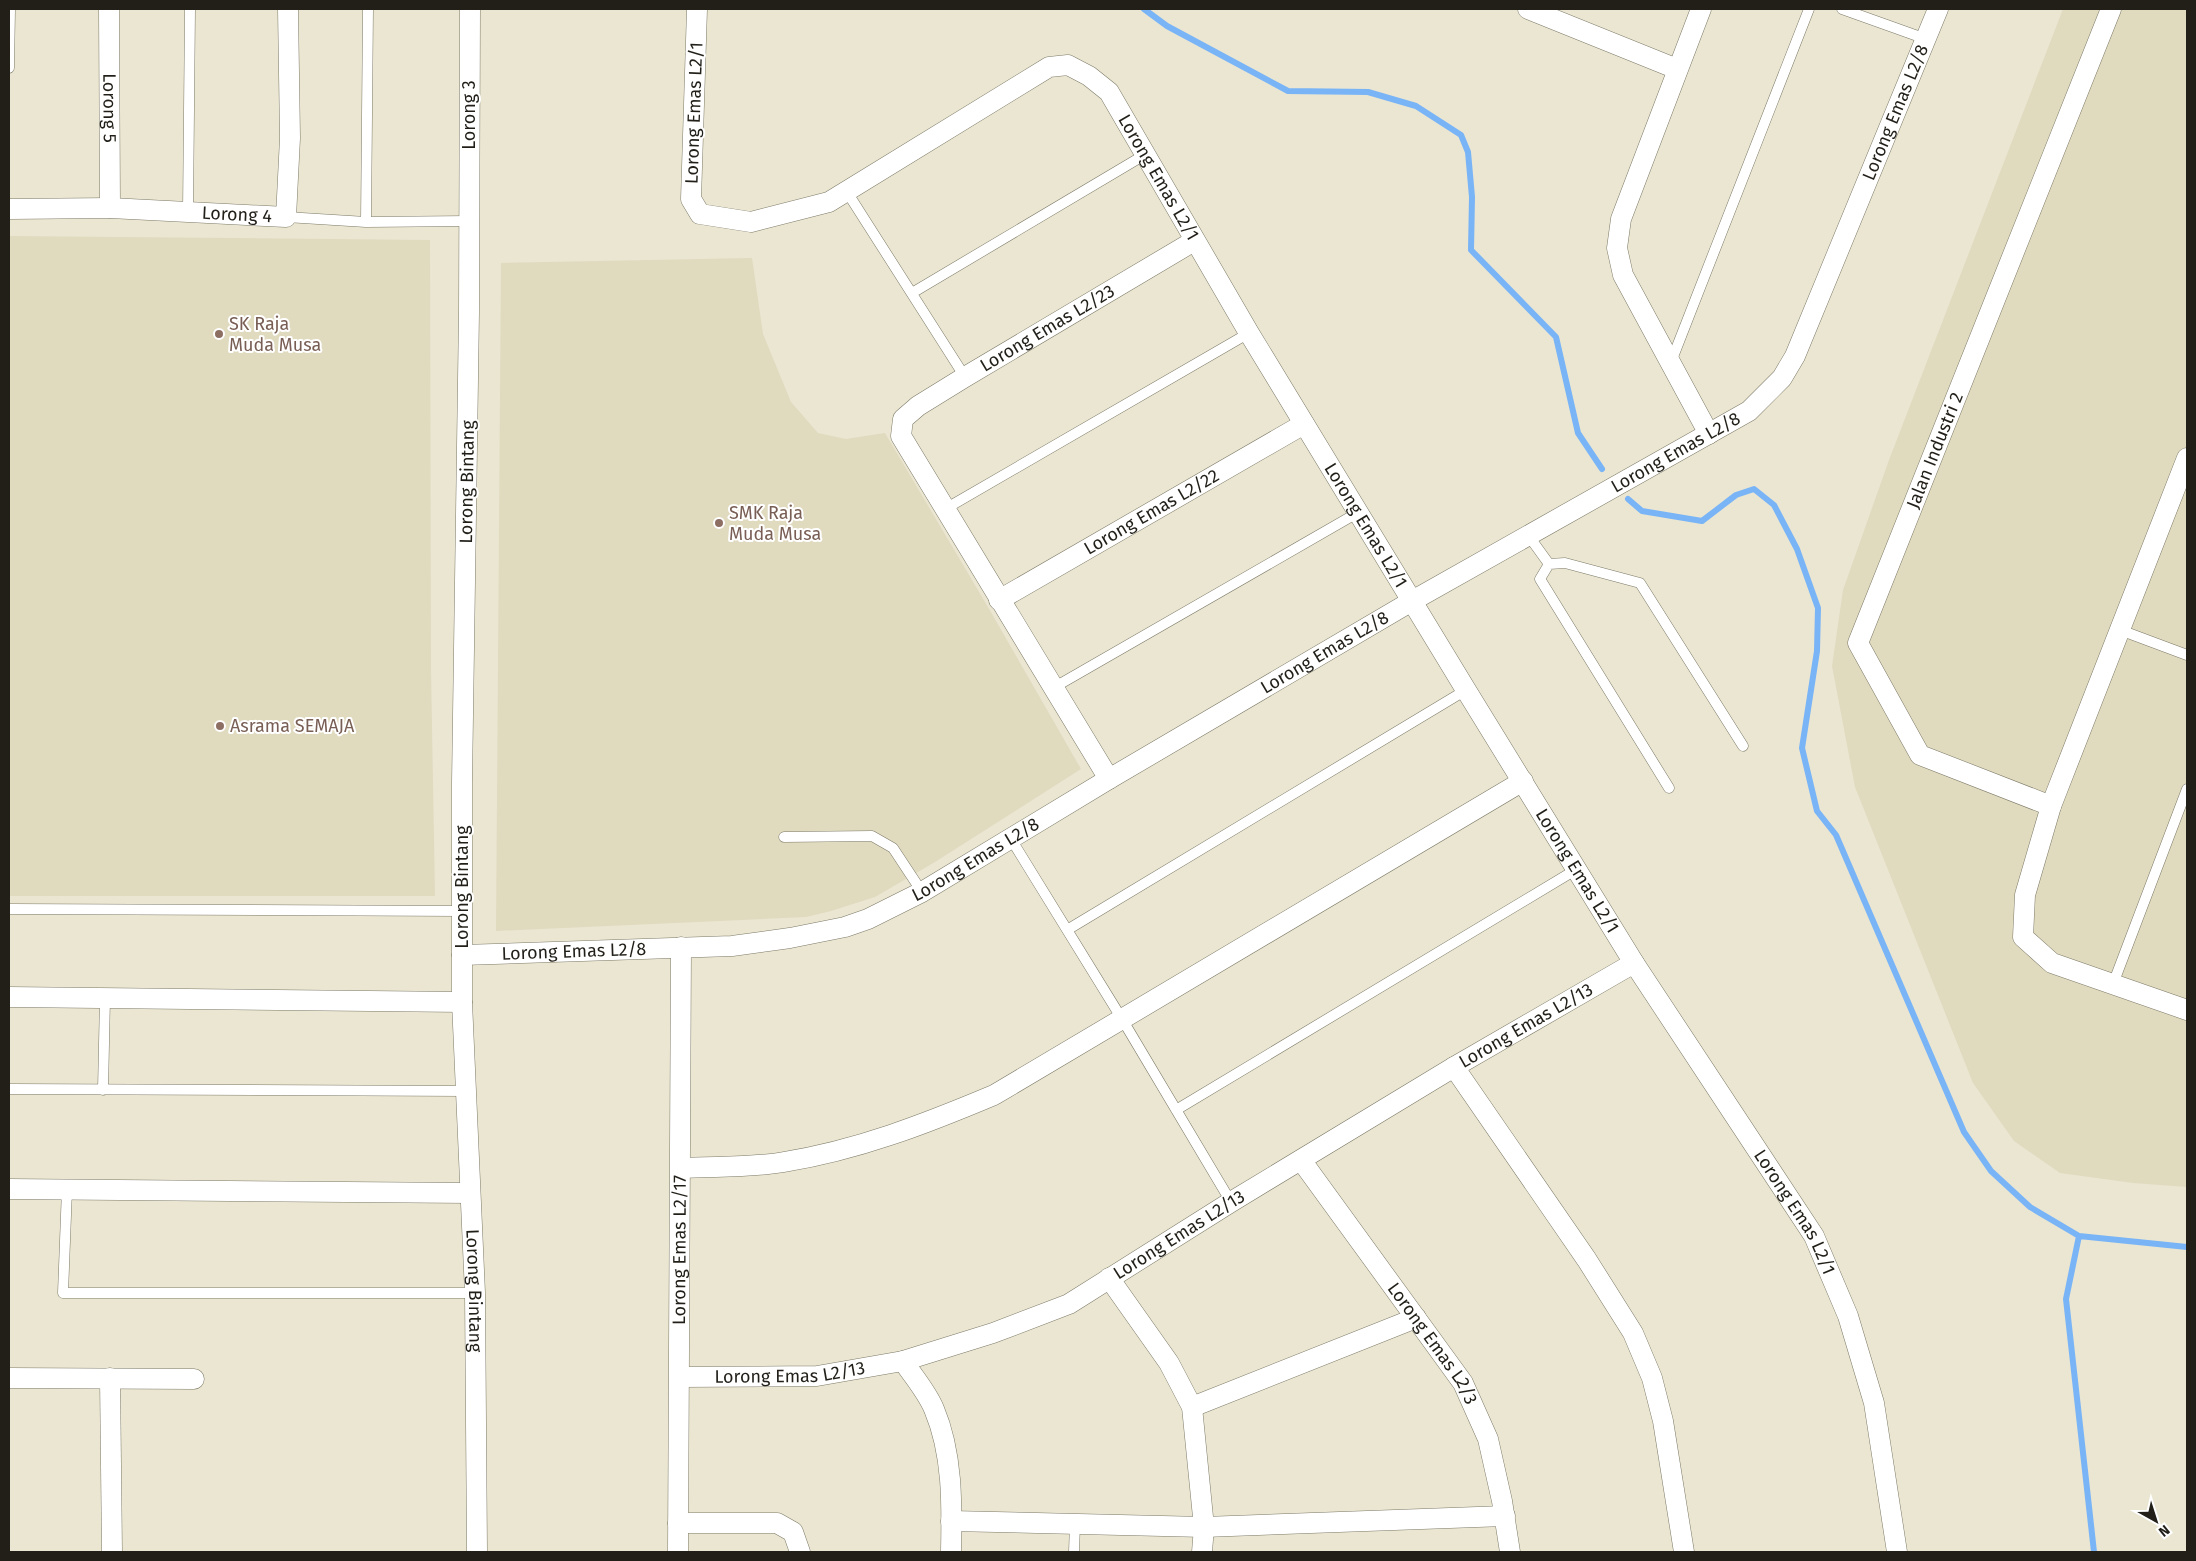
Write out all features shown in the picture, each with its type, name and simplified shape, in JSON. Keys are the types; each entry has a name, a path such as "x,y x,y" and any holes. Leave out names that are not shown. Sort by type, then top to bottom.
{"street":[{"name":"Lorong 5","path":"109,9 110,208"},
{"name":"Lorong 4","path":"9,209 110,208 286,217 290,138 288,9"},
{"name":"Lorong 3","path":"469,221 470,9"},
{"name":"Lorong Emas L2/1","path":"697,9 691,199 700,214 750,222 829,202 1049,67 1068,65 1089,76 1108,92 1249,333 1634,963 1814,1236 1848,1316 1874,1403 1897,1552"},
{"path":"1528,9 1677,69"},
{"path":"1702,9 1677,69 1621,219 1617,248 1623,275 1710,434"},
{"name":"Lorong Emas L2/8","path":"462,955 732,946 790,938 845,927 889,910 1412,600 1749,411 1782,378 1795,356 1938,9"},
{"name":"Jalan Industri 2","path":"2051,806 1920,754 1858,643 2111,9"},
{"name":"Lorong Bintang","path":"469,221 462,1002 475,1293 477,1552"},
{"name":"Lorong Emas L2/23","path":"945,509 901,436 903,419 918,406 965,377 1194,241"},
{"name":"Lorong Emas L2/22","path":"1000,600 1304,424"},
{"path":"2187,458 2051,806 2025,896 2023,937 2052,963 2187,1010"},
{"path":"945,509 1108,779"},
{"path":"681,1168 782,1163 855,1147 921,1126 994,1095 1523,781"},
{"name":"Lorong Emas L2/17","path":"678,1552 681,948"},
{"name":"Lorong Emas L2/13","path":"680,1377 817,1376 903,1361 993,1333 1068,1304 1231,1202 1454,1067 1634,963"},
{"path":"9,997 462,1002"},
{"path":"1454,1067 1587,1260 1633,1333 1652,1378 1663,1421 1684,1552"},
{"name":"Lorong Emas L2/3","path":"1301,1160 1463,1383 1488,1439 1505,1516 1510,1552"},
{"path":"9,1189 470,1194"},
{"path":"1109,1278 1169,1363 1192,1407 1204,1527 1202,1552"},
{"path":"1192,1407 1416,1318"},
{"path":"903,1361 934,1408 946,1448 951,1487 951,1552"},
{"path":"9,1378 194,1379"},
{"path":"110,1378 112,1552"},
{"path":"951,1521 1204,1527 1505,1516"},
{"path":"678,1524 777,1523 793,1532 800,1552"}],"lane":[{"path":"9,68 10,9"},
{"path":"188,211 190,9"},
{"path":"366,222 368,9"},
{"path":"1671,363 1809,9"},
{"path":"1842,9 1926,39"},
{"path":"912,293 1146,154"},
{"path":"847,192 965,377"},
{"path":"286,217 366,222 469,221"},
{"path":"945,509 1249,333"},
{"path":"1053,688 1359,512"},
{"path":"1528,535 1549,564"},
{"path":"1549,564 1566,563 1640,583 1743,746"},
{"path":"1549,564 1540,580 1669,788"},
{"path":"2120,630 2187,655"},
{"path":"1068,930 1466,690"},
{"path":"2113,984 2187,789"},
{"path":"784,837 872,836 893,848 922,892"},
{"path":"1011,839 1122,1019 1231,1202"},
{"path":"1176,1110 1577,869"},
{"path":"9,909 462,911"},
{"path":"103,1090 105,998"},
{"path":"9,1089 466,1091"},
{"path":"67,1189 63,1293 475,1293"},
{"path":"1074,1552 1075,1524"}],"shaded area":[{"path":"2063,9 2187,9 2187,1187 2133,1183 2060,1173 2014,1141 1973,1083 1855,787 1832,666 1843,590 1889,460"},
{"path":"9,236 430,240 431,670 435,896 9,896"},
{"name":"SMK Raja Muda Musa","path":"752,258 763,334 791,402 818,433 846,439 885,433 1081,769 935,862 875,897 831,911 806,917 496,931 501,263"}],"waterway":[{"path":"1144,9 1167,26 1288,91 1368,92 1416,106 1461,135 1468,152 1472,197 1471,250 1556,337 1578,433 1602,469"},
{"path":"1628,499 1642,511 1702,521 1736,495 1754,489 1774,505 1797,549 1818,608 1817,651 1802,748 1817,811 1836,835 1964,1132 1991,1171 2030,1207 2079,1236 2187,1247"},
{"path":"2079,1236 2066,1299 2094,1552"}],"place":[{"name":"SK Raja Muda Musa","path":"219,334"},
{"name":"SMK Raja Muda Musa","path":"719,523"},
{"name":"Asrama SEMAJA","path":"220,726"}]}
